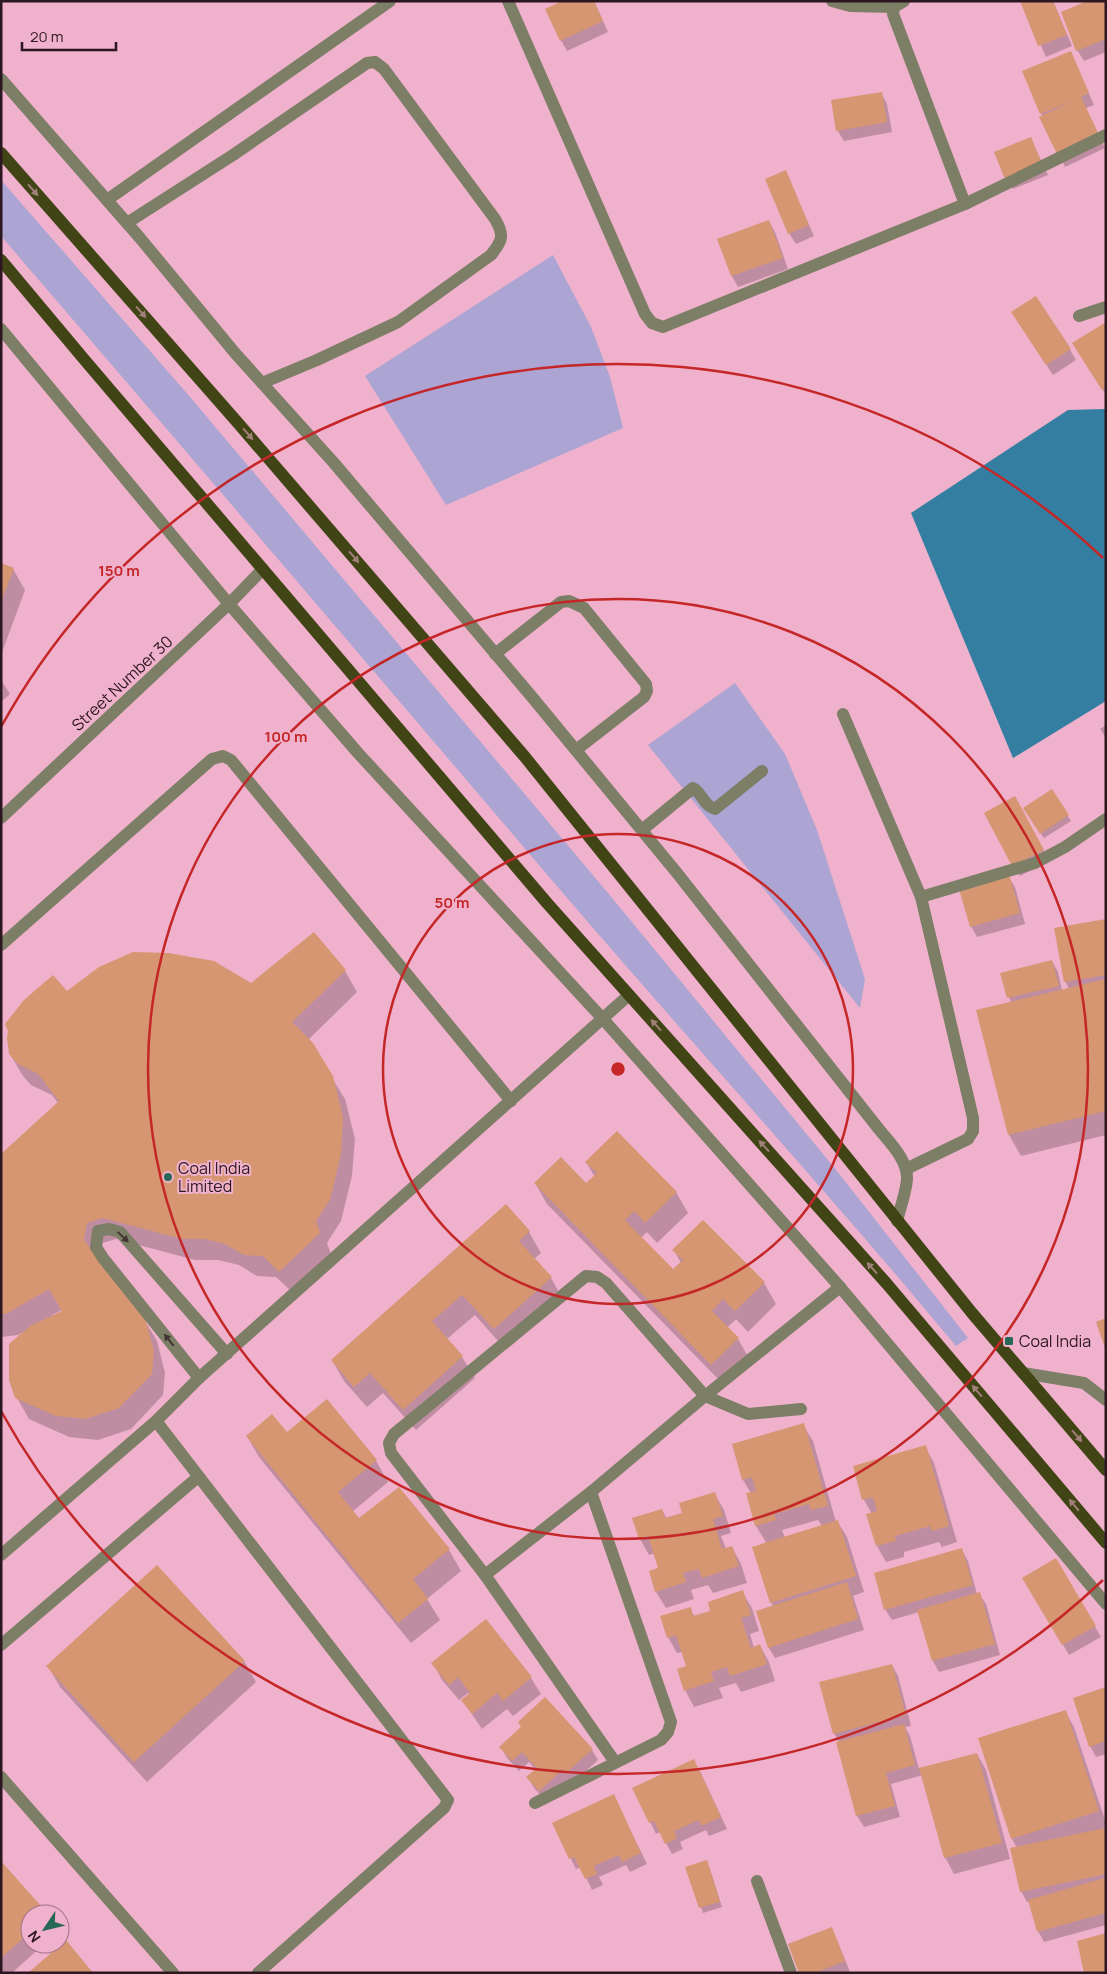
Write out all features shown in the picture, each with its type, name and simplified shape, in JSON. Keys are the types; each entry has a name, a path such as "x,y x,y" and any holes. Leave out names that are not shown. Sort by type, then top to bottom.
{"main road":[{"path":"1,153 238,422 525,757 897,1221 972,1313 1106,1470"},
{"path":"1,260 89,366 547,903 887,1284 1106,1543"}],"street":[{"path":"107,200 390,1"},
{"path":"508,1 641,305 652,323 663,327 965,204 1106,135"},
{"path":"832,1 850,6 899,4"},
{"path":"899,4 893,14 965,204"},
{"path":"127,223 234,155 367,63 375,62 384,69 495,220 502,231 501,243 491,255 398,322 317,360 262,383"},
{"path":"1,80 127,223 235,353 334,462 576,750 642,830 878,1128 902,1160 906,1169 907,1178 897,1221"},
{"path":"1079,316 1106,307"},
{"path":"1,329 230,604 358,753 603,1019 840,1287 1106,1604"},
{"name":"Street Number 30","path":"1,818 230,604 263,570"},
{"path":"495,654 561,602 569,601 584,608 646,684 647,691 644,697 576,750"},
{"path":"843,714 921,897 973,1118 973,1131 968,1139 906,1169"},
{"path":"1,945 212,760 223,756 231,760 511,1101"},
{"path":"642,830 693,788 698,790 710,808 715,809 762,771"},
{"path":"921,897 1036,863 1065,847 1106,819"},
{"path":"1,1554 156,1421 199,1378 630,995"},
{"path":"199,1378 103,1258 96,1247 98,1231 109,1228 120,1232 227,1354"},
{"path":"615,1762 485,1575 394,1459 390,1453 389,1443 394,1434 586,1276 596,1277 606,1283 704,1396 748,1414 801,1409"},
{"path":"485,1575 591,1492 704,1396 840,1287"},
{"path":"1023,1373 1084,1383 1106,1400"},
{"path":"156,1421 448,1800 444,1808 258,1973"},
{"path":"1,1645 198,1477"},
{"path":"535,1803 661,1740 668,1732 670,1722 591,1492"},
{"path":"1,1777 173,1973"},
{"path":"757,1881 791,1973"}],"shaded area":[{"path":"1,180 191,398 608,893 837,1171 968,1338 956,1346 580,913 1,236"},
{"path":"553,255 591,327 610,377 623,428 446,505 365,376"},
{"path":"735,683 785,754 817,830 865,979 860,1008 648,745"}],"water":[{"path":"1106,409 1106,701 1013,758 911,513 1068,410"}],"building":[{"path":"562,1 594,1 603,21 560,41 545,9"},
{"path":"1020,1 1053,1 1067,35 1038,46"},
{"path":"1087,1 1106,1 1106,39 1076,51 1061,12"},
{"path":"1071,51 1089,93 1081,97 1100,137 1058,156 1039,117 1073,101 1040,114 1022,71"},
{"path":"882,92 887,122 836,131 831,100"},
{"path":"1031,137 1042,164 1005,179 994,152"},
{"path":"786,170 809,225 788,234 765,179"},
{"path":"769,220 783,258 731,276 717,239"},
{"path":"1036,296 1071,349 1046,365 1011,312"},
{"path":"1106,322 1106,387 1102,390 1072,343"},
{"path":"1,563 14,568 1,602"},
{"path":"1052,789 1069,815 1040,834 1023,808"},
{"path":"1015,796 1044,850 1012,866 984,813"},
{"path":"1009,874 1020,913 970,927 959,889"},
{"path":"1106,919 1106,975 1064,982 1054,928"},
{"name":"Coal India Limited","path":"314,932 346,970 292,1022 313,1043 333,1076 343,1117 341,1154 330,1200 316,1221 320,1233 279,1272 263,1256 244,1255 225,1244 205,1239 182,1239 103,1218 87,1223 84,1240 145,1318 154,1351 152,1374 119,1408 85,1419 56,1416 15,1398 9,1380 9,1344 30,1326 62,1311 49,1289 6,1314 1,1314 1,1154 59,1101 38,1074 18,1064 9,1054 8,1031 5,1024 24,1000 53,975 67,991 99,967 133,952 168,953 214,961 251,983"},
{"path":"1052,960 1059,986 1007,998 1000,973"},
{"path":"1106,979 1106,1111 1008,1135 976,1010"},
{"path":"617,1131 677,1192 645,1223 634,1211 625,1220 673,1269 683,1260 672,1250 703,1220 765,1282 735,1311 723,1299 712,1311 739,1338 711,1365 534,1183 561,1157 586,1183 597,1173 585,1162"},
{"path":"506,1204 530,1231 519,1241 552,1277 494,1329 462,1295 432,1321 463,1356 403,1410 370,1373 354,1387 331,1360"},
{"path":"1106,1318 1106,1348 1105,1348 1096,1322"},
{"path":"327,1399 377,1460 338,1492 359,1518 399,1487 450,1549 413,1579 428,1599 398,1623 246,1436 272,1414 287,1432"},
{"path":"804,1423 828,1506 811,1510 809,1504 774,1514 776,1520 755,1526 746,1493 756,1491 752,1477 742,1480 732,1444"},
{"path":"926,1445 949,1526 932,1531 930,1526 895,1536 896,1541 876,1546 866,1514 877,1511 873,1497 862,1500 853,1466"},
{"path":"715,1492 723,1516 713,1519 722,1549 732,1546 739,1566 702,1578 699,1569 683,1573 686,1582 655,1592 649,1571 658,1568 648,1536 639,1539 632,1518 662,1509 665,1518 682,1513 679,1503"},
{"path":"838,1520 856,1576 770,1603 752,1547"},
{"path":"962,1548 973,1585 884,1610 874,1573"},
{"path":"1056,1558 1096,1626 1062,1645 1022,1578"},
{"path":"157,1565 245,1661 134,1762 46,1666"},
{"path":"847,1582 858,1619 768,1648 756,1611"},
{"path":"743,1590 751,1615 741,1618 751,1648 760,1644 767,1664 730,1676 727,1667 711,1672 714,1681 684,1691 677,1669 686,1666 676,1635 667,1638 660,1616 691,1607 693,1616 710,1611 708,1602"},
{"path":"980,1592 995,1644 932,1661 917,1610"},
{"path":"486,1619 532,1677 503,1701 497,1693 472,1714 461,1700 470,1693 458,1677 449,1685 431,1663"},
{"path":"892,1664 906,1715 833,1734 819,1682"},
{"path":"1106,1687 1106,1741 1089,1747 1073,1698"},
{"path":"545,1697 593,1749 566,1773 563,1769 539,1791 526,1777 537,1768 522,1752 512,1761 499,1747 521,1727 518,1722"},
{"path":"1066,1710 1099,1811 1011,1839 978,1738"},
{"path":"904,1724 915,1765 886,1773 895,1806 856,1816 836,1742"},
{"path":"977,1753 1002,1843 944,1858 919,1768"},
{"path":"694,1759 721,1817 702,1826 699,1820 674,1831 677,1838 665,1844 654,1821 649,1823 632,1788"},
{"path":"614,1794 641,1853 622,1862 619,1855 594,1866 597,1874 585,1879 574,1857 569,1859 552,1823"},
{"path":"1105,1828 1106,1874 1020,1892 1010,1848"},
{"path":"707,1860 720,1902 699,1908 685,1867"},
{"path":"1,1861 39,1904 20,1904 20,1941 1,1958"},
{"path":"1105,1878 1106,1913 1037,1932 1028,1900"},
{"path":"832,1927 845,1961 815,1973 799,1973 788,1944"},
{"path":"1106,1933 1106,1973 1084,1973 1077,1941"},
{"path":"70,1945 93,1973 28,1973 50,1954 70,1954"}],"place":[{"name":"Coal India Limited","path":"168,1177"},
{"name":"Coal India","path":"1009,1341"}]}
